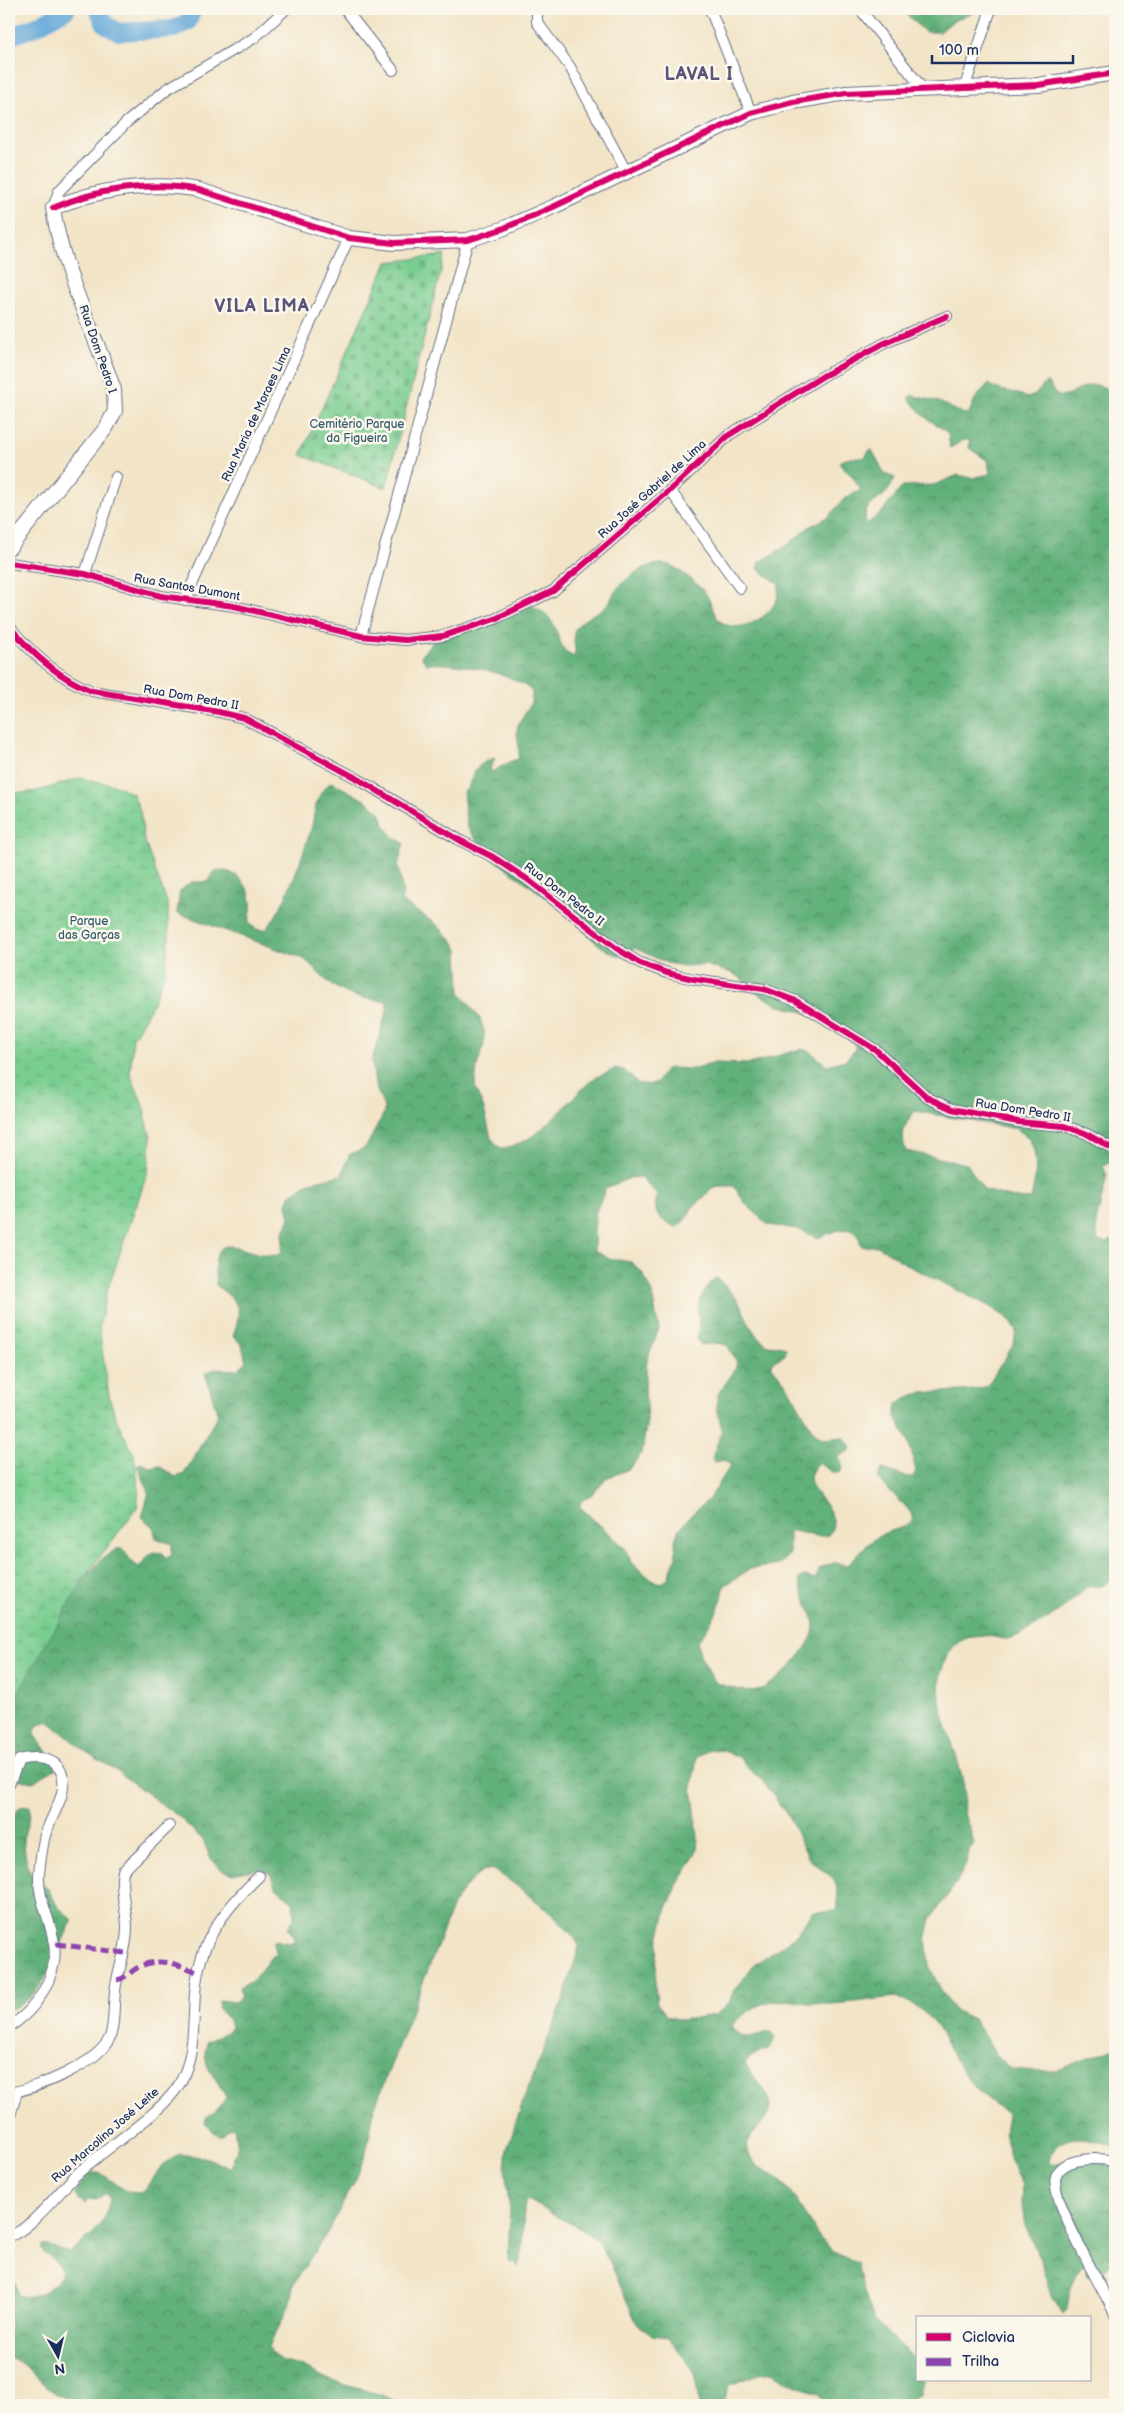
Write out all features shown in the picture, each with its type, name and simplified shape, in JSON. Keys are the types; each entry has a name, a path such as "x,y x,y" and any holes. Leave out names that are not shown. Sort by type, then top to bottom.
{"street":[{"path":"53,208 59,191 127,122 168,89 254,38 286,9"},
{"path":"345,9 392,70"},
{"path":"536,9 537,22 570,67 626,170"},
{"path":"710,9 751,113"},
{"path":"860,9 922,88"},
{"path":"964,89 991,9"},
{"path":"53,208 89,196 131,189 184,187 199,190 349,238 394,243 468,240 502,229 553,207 626,170 751,113 846,93 922,88 964,89 1038,85 1115,73"},
{"name":"Rua Dom Pedro I","path":"9,548 106,428 115,411 114,390 65,260 53,208"},
{"name":"Rua Maria de Moraes Lima","path":"185,600 349,238"},
{"path":"361,636 468,240"},
{"name":"Rua José Gabriel de Lima","path":"361,636 405,640 443,636 495,619 553,591 670,490 729,435 823,376 885,342 947,316"},
{"path":"85,574 116,477"},
{"path":"670,490 740,588"},
{"name":"Rua Santos Dumont","path":"9,564 85,574 185,600 270,614 361,636"},
{"name":"Rua Dom Pedro II","path":"9,626 42,661 78,686 92,691 219,712 244,718 358,779 527,879 616,948 640,963 694,980 764,989 796,1002 876,1050 928,1098 952,1109 1018,1122 1064,1126 1085,1133 1115,1150"},
{"path":"9,1784 20,1760 35,1757 52,1762 62,1773 64,1784 44,1840 39,1875 56,1944 56,1954 52,1971 36,2004 22,2018 9,2027"},
{"path":"9,2119 13,2092 32,2088 84,2062 100,2050 110,2037 117,1980 127,1942 123,1871 169,1826"},
{"name":"Rua Marcolino José Leite","path":"9,2236 22,2231 79,2172 149,2115 182,2080 194,2032 195,1991 202,1956 219,1920 259,1876"},
{"path":"1115,2161 1085,2160 1065,2166 1056,2175 1055,2186 1061,2208 1115,2314"}],"green space":[{"path":"904,9 982,9 954,20 940,32 925,32 905,13"},
{"name":"Cemitério Parque da Figueira","path":"445,255 386,488 301,455 387,262"},
{"path":"1046,382 1050,384 1058,396 1068,395 1092,385 1101,386 1115,392 1115,1160 1103,1166 1107,1175 1096,1223 1098,1241 1107,1243 1115,1238 1115,1578 1101,1586 1086,1587 1062,1609 1015,1637 1007,1639 972,1636 965,1638 954,1646 946,1658 940,1679 939,1692 944,1718 962,1779 965,1815 974,1844 969,1850 967,1862 957,1882 931,1919 926,1940 929,1965 940,1989 954,2010 973,2019 998,2057 1009,2068 1015,2070 1054,2071 1115,2048 1115,2147 1096,2140 1077,2138 1060,2143 1049,2160 1052,2165 1068,2159 1091,2155 1115,2161 1115,2229 1112,2230 1112,2235 1115,2242 1115,2250 1113,2261 1104,2271 1089,2277 1086,2275 1086,2265 1079,2268 1070,2288 1067,2310 1063,2314 1052,2296 1043,2266 1025,2225 1022,2204 1023,2184 1011,2162 1005,2132 1008,2116 973,2086 956,2061 942,2035 924,2013 912,2004 896,1997 831,2004 788,2001 768,2002 746,2013 736,2020 732,2026 742,2036 751,2037 773,2033 775,2037 770,2049 751,2057 745,2062 767,2095 770,2108 765,2120 749,2141 749,2154 755,2164 783,2183 813,2228 830,2248 842,2256 857,2262 863,2289 874,2319 881,2328 916,2360 916,2382 923,2382 920,2396 901,2405 826,2405 818,2393 786,2382 773,2372 759,2374 730,2385 724,2401 714,2405 699,2405 695,2380 690,2366 668,2337 653,2335 637,2324 610,2262 598,2243 588,2233 526,2199 521,2260 518,2267 516,2262 511,2263 508,2260 510,2213 505,2168 507,2149 523,2101 563,2001 579,1946 554,1916 512,1882 491,1869 474,1878 453,1905 375,2106 366,2153 356,2179 329,2230 294,2283 289,2306 269,2347 271,2353 283,2362 300,2366 334,2382 382,2395 401,2405 130,2406 84,2402 60,2396 25,2366 9,2357 9,2285 12,2281 15,2282 18,2295 26,2297 34,2296 52,2286 60,2277 60,2267 42,2251 42,2246 70,2252 92,2234 103,2221 109,2205 108,2195 104,2194 97,2200 89,2199 85,2204 75,2196 78,2187 88,2173 102,2175 125,2190 138,2193 148,2187 161,2167 180,2154 208,2158 230,2169 237,2148 234,2128 230,2127 223,2135 219,2136 205,2124 206,2118 215,2112 226,2098 205,2058 208,2041 227,2032 231,2027 229,2020 218,2009 219,2000 234,2002 239,1999 241,1995 239,1987 252,1981 272,1956 276,1955 273,1943 275,1940 289,1943 296,1940 288,1928 294,1918 293,1902 275,1886 270,1873 259,1869 232,1874 221,1869 211,1859 203,1840 179,1817 118,1772 82,1749 48,1721 38,1725 34,1733 55,1764 55,1769 33,1782 9,1778 9,1693 55,1610 102,1559 116,1549 123,1549 131,1561 139,1567 152,1552 163,1553 165,1559 172,1555 172,1544 156,1538 153,1527 142,1517 149,1492 137,1465 142,1463 151,1468 159,1466 176,1477 184,1474 218,1415 205,1373 215,1369 237,1370 246,1362 242,1345 233,1336 238,1318 237,1307 235,1302 216,1285 215,1264 218,1252 224,1247 232,1246 266,1255 279,1255 282,1251 283,1233 290,1218 287,1204 291,1194 310,1182 342,1175 349,1155 366,1147 384,1113 384,1107 375,1085 372,1060 388,1007 386,1001 362,998 346,993 332,984 302,958 177,913 180,891 191,882 207,882 215,871 222,870 234,874 244,883 250,895 249,922 256,929 265,930 272,922 292,882 308,839 319,797 326,786 332,782 368,802 380,812 385,826 395,838 404,843 398,865 403,893 401,901 436,924 453,941 458,950 460,992 480,1019 484,1030 484,1045 477,1066 475,1088 484,1109 491,1138 500,1148 513,1146 538,1132 592,1080 615,1068 624,1070 639,1084 648,1085 657,1082 665,1070 670,1068 695,1069 714,1063 750,1064 801,1049 809,1051 827,1065 845,1060 855,1050 855,1044 826,1021 804,1012 780,1006 750,989 742,979 732,973 705,965 685,966 667,963 634,948 632,950 635,957 625,957 607,950 599,945 572,916 485,853 467,827 463,792 468,789 477,769 489,760 495,758 490,769 492,772 518,759 518,726 531,703 532,691 510,678 496,673 466,666 426,664 421,656 431,643 527,605 540,610 548,616 562,646 574,657 574,632 579,624 607,605 617,589 635,573 658,564 674,567 700,587 706,594 715,615 720,621 734,626 750,624 771,609 778,594 779,584 758,569 760,562 788,545 809,527 828,517 845,498 861,490 852,476 840,465 840,461 850,458 864,458 872,450 885,474 895,478 882,497 867,509 865,518 867,524 882,512 903,486 934,485 958,475 972,478 990,474 988,461 969,448 970,440 964,440 950,448 948,433 924,416 908,398 911,395 939,402 964,414 969,413 975,399 988,384 997,389 1027,398 1035,395","holes":["915,1111 1017,1129 1028,1138 1035,1153 1035,1177 1031,1199 1014,1198 984,1190 967,1164 906,1151 903,1140 904,1130","640,1177 657,1194 656,1206 658,1215 665,1222 676,1227 685,1220 691,1209 710,1189 721,1186 734,1186 746,1204 768,1225 798,1229 818,1238 838,1230 854,1232 858,1235 862,1246 878,1246 909,1266 991,1307 1011,1321 1016,1331 1014,1344 987,1386 964,1391 918,1394 897,1404 895,1416 908,1440 916,1471 913,1477 909,1477 882,1469 878,1478 907,1508 914,1519 907,1525 876,1538 863,1548 848,1565 834,1563 819,1568 816,1579 805,1576 799,1579 813,1620 813,1634 802,1653 786,1671 761,1689 750,1691 716,1683 701,1657 697,1643 718,1610 724,1586 750,1569 779,1565 789,1555 789,1531 822,1536 828,1535 832,1530 832,1516 814,1490 810,1477 819,1463 833,1473 840,1473 843,1467 839,1456 849,1451 851,1447 844,1437 823,1439 813,1431 787,1385 771,1365 772,1362 785,1355 786,1348 767,1344 756,1335 738,1300 717,1278 709,1284 699,1303 697,1339 701,1345 716,1343 727,1345 737,1362 735,1370 718,1394 717,1408 722,1430 712,1458 714,1462 724,1460 731,1465 710,1498 691,1515 678,1531 675,1540 676,1557 668,1578 661,1583 652,1580 632,1563 624,1547 580,1507 580,1502 593,1494 606,1478 629,1469 642,1453 647,1420 645,1390 647,1360 659,1329 651,1289 642,1272 631,1262 607,1258 594,1250 595,1214 606,1188 630,1178","710,1749 724,1751 739,1757 762,1780 790,1819 809,1859 834,1879 838,1892 836,1911 813,1912 793,1938 754,1965 734,1990 728,2005 715,2015 681,2020 667,2016 657,2003 655,1986 658,1943 667,1908 697,1850 698,1836 692,1786 697,1757"]},
{"name":"Parque das Garças","path":"82,778 118,786 133,794 140,811 144,840 168,905 169,938 165,974 150,1009 133,1038 130,1073 143,1105 151,1138 148,1171 106,1294 99,1329 109,1396 117,1421 134,1454 139,1490 137,1508 84,1578 9,1709 9,791 18,793 36,791"},
{"path":"30,1806 30,1814 23,1839 27,1866 34,1878 48,1889 58,1907 73,1920 49,1972 41,1984 22,2004 9,2010 9,1820 20,1807"}],"waterway":[{"path":"9,37 37,26 67,9"},
{"path":"98,9 105,24 119,32 174,29 188,22 193,9"}],"marked path":[{"path":"56,1944 125,1953"},
{"path":"117,1980 125,1977 137,1968 153,1962 176,1964 199,1973"}],"cycle path":[{"path":"53,208 87,196 125,188 181,187 199,190 349,238 394,243 468,240 502,229 553,207 751,113 793,102 846,93 1038,85 1115,73"},
{"path":"9,563 85,574 161,596 234,606 361,636 405,640 443,636 495,619 553,591 670,490 729,435 823,376 885,343 947,316"},
{"path":"9,626 46,664 68,679 92,691 219,712 244,718 358,779 461,841 493,857 527,879 616,948 640,963 667,973 694,979 764,989 796,1001 876,1050 928,1098 952,1109 1018,1122 1064,1126 1085,1133 1115,1150"}],"district":[{"name":"LAVAL I","path":"699,74"},
{"name":"VILA LIMA","path":"262,306"}]}
